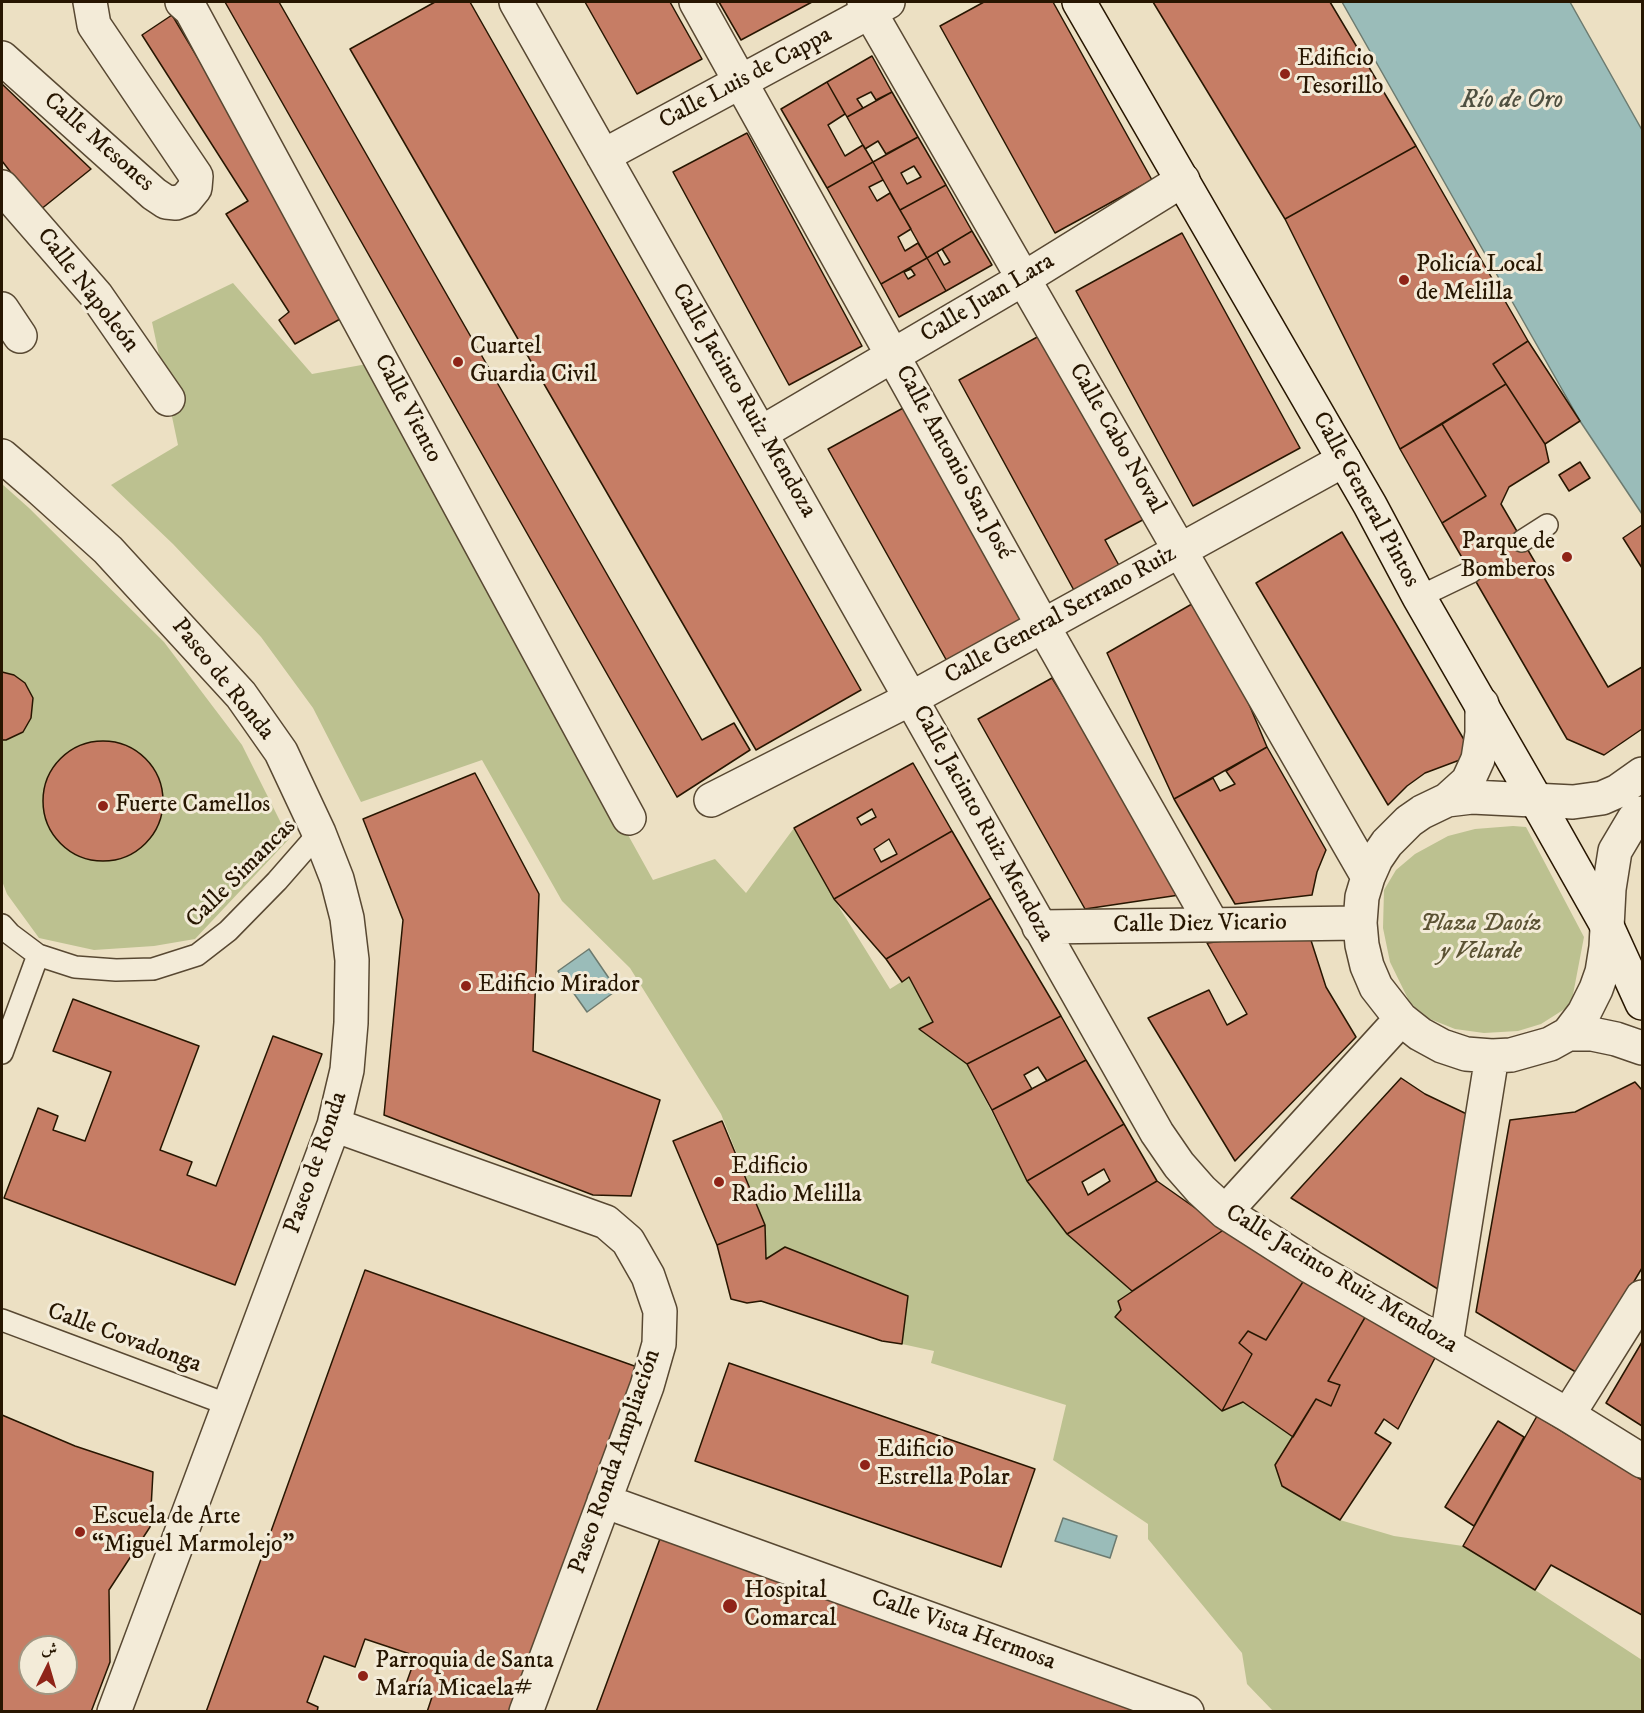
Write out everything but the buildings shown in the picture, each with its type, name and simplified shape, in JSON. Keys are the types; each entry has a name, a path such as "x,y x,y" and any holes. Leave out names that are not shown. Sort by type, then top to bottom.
{"street":[{"name":"Calle Viento","path":"182,2 191,10 629,818"},
{"name":"Calle Jacinto Ruiz Mendoza","path":"516,2 912,698 1039,927 1157,1133 1179,1165 1226,1212 1311,1267 1568,1415 1642,1461"},
{"name":"Calle Antonio San José","path":"696,2 1043,626 1212,924"},
{"name":"Calle General Pintos","path":"1079,2 1344,460 1419,597 1606,924 1642,1003"},
{"name":"Calle Luis de Cappa","path":"603,156 874,5"},
{"name":"Calle Cabo Noval","path":"874,5 1023,279 1368,877"},
{"name":"Calle Mesones","path":"2,58 154,194 166,202 176,203 186,199 195,188 196,176 92,13"},
{"name":"Calle Juan Lara","path":"761,433 1023,279 1183,180"},
{"name":"Calle Napoleón","path":"2,187 96,296 168,399"},
{"path":"2,309 20,336"},
{"name":"Paseo de Ronda","path":"2,456 108,550 241,695 280,752 320,833 344,908 352,960 351,1023 347,1070 334,1125 114,1712"},
{"name":"Calle General Serrano Ruiz","path":"711,800 912,698 1344,460"},
{"path":"1482,704 1482,734 1478,759 1468,781 1447,800 1422,812 1397,832 1376,859 1362,897 1360,923 1367,966 1376,987 1401,1018 1420,1034 1442,1046 1466,1053 1492,1056 1530,1051 1568,1034 1584,1013 1602,972 1615,852 1634,819 1642,813"},
{"path":"1447,800 1497,797 1573,802 1602,798 1618,791 1642,774"},
{"name":"Calle Diez Vicario","path":"1039,927 1360,923"},
{"path":"1226,1212 1401,1018"},
{"path":"1568,1034 1592,1034 1642,1048"},
{"path":"1446,1344 1492,1056"},
{"name":"Paseo Ronda Ampliación","path":"334,1125 606,1222 628,1241 648,1276 660,1311 658,1344 647,1386 526,1712"},
{"path":"1568,1415 1642,1297"},
{"name":"Calle Vista Hermosa","path":"604,1501 1187,1712"}],"lane":[{"path":"1522,541 1547,525"},
{"path":"1419,597 1471,572"},
{"name":"Calle Simancas","path":"2,925 38,956 75,968 153,969 197,955 228,931 320,833"},
{"path":"2,1053 38,956"},
{"name":"Calle Covadonga","path":"2,1320 229,1405"}],"green space":[{"path":"233,283 312,374 367,364 653,880 715,859 746,893 794,828 834,899 890,989 909,977 933,1022 920,1029 967,1064 1027,1181 1067,1234 1132,1291 1118,1301 1121,1310 1115,1317 1222,1411 1243,1402 1293,1437 1283,1486 1340,1520 1394,1536 1463,1546 1642,1660 1642,1711 1273,1711 1247,1684 1242,1653 1148,1539 1148,1524 1053,1460 1066,1405 931,1363 934,1351 902,1344 907,1296 785,1247 766,1259 765,1225 721,1114 630,968 562,901 482,760 361,802 313,708 261,637 173,544 111,485 178,445 152,322"},
{"path":"2,484 164,642 242,745 289,839 195,939 154,946 94,950 39,938 7,894 2,881"},
{"name":"Plaza Daoíz y Velarde","path":"1526,827 1584,937 1571,1005 1541,1024 1518,1031 1484,1033 1455,1029 1430,1019 1410,1003 1390,962 1383,928 1384,890 1396,870 1415,854 1448,836 1475,829"}],"water":[{"name":"Río de Oro","path":"1342,2 1570,2 1642,130 1642,514 1580,421"},
{"path":"589,949 617,990 587,1012 558,971"},
{"path":"1063,1518 1117,1536 1110,1558 1055,1541"}],"place":[{"name":"Edificio Tesorillo","path":"1285,74"},
{"name":"Policía Local de Melilla","path":"1404,280"},
{"name":"Cuartel Guardia Civil","path":"458,362"},
{"name":"Parque de Bomberos","path":"1567,557"},
{"name":"Fuerte Camellos","path":"103,806"},
{"name":"Edificio Mirador","path":"466,986"},
{"name":"Edificio Radio Melilla","path":"719,1182"},
{"name":"Edificio Estrella Polar","path":"865,1465"},
{"name":"Escuela de Arte “Miguel Marmolejo”","path":"80,1532"},
{"name":"Hospital Comarcal","path":"730,1606"},
{"name":"Parroquia de Santa María Micaela#","path":"363,1676"}]}
